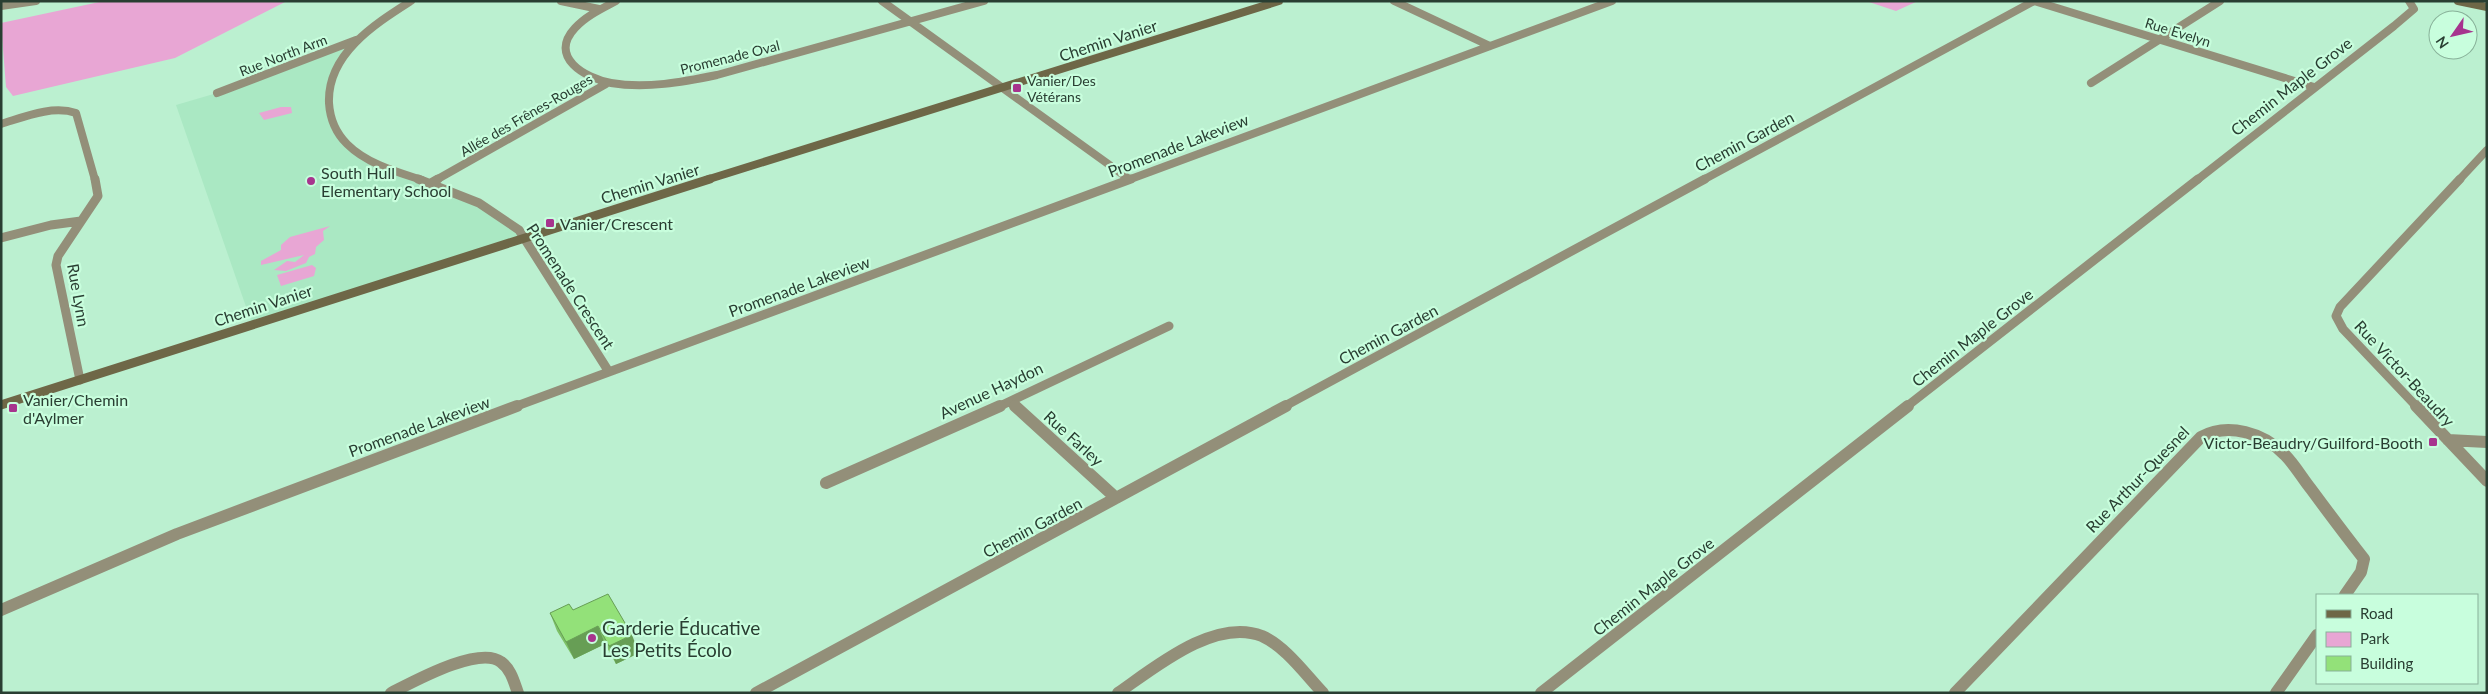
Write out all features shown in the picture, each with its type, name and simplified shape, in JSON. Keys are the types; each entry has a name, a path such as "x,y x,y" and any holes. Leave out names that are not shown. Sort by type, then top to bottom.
{"street":[{"path":"1,6 36,1"},
{"name":"Promenade Crescent","path":"411,1 357,39 336,70 330,85 329,103 331,120 348,147 365,159 489,207 520,230 525,237 526,245 609,372"},
{"path":"560,1 599,9"},
{"name":"Promenade Oval","path":"616,1 599,9 580,22 568,34 564,48 568,62 583,73 606,84 670,83 705,78 984,1"},
{"path":"882,1 1129,179"},
{"name":"Chemin Vanier","path":"1,405 525,237 1279,1"},
{"path":"1394,1 1490,46"},
{"name":"Promenade Lakeview","path":"1,610 95,567 165,538 1612,1"},
{"name":"Rue Evelyn","path":"2034,1 2314,87"},
{"name":"Chemin Garden","path":"756,693 2034,1"},
{"path":"2091,83 2220,1"},
{"name":"Chemin Maple Grove","path":"1541,693 2414,8 2409,1"},
{"path":"2458,1 2487,7"},
{"name":"Rue North Arm","path":"217,93 357,39"},
{"name":"Allée des Frênes-Rouges","path":"431,183 606,84"},
{"name":"Rue Lynn","path":"1,124 51,112 72,110 76,113 98,189 98,196 58,256 56,265 80,380"},
{"name":"Rue Victor-Beaudry","path":"2487,150 2340,307 2336,316 2343,329 2487,481"},
{"path":"1,238 51,225 81,221"},
{"name":"Avenue Haydon","path":"826,483 1010,402 1169,326"},
{"name":"Rue Farley","path":"1010,402 1116,498"},
{"name":"Rue Arthur-Quesnel","path":"1955,693 2200,437 2214,430 2251,434 2276,447 2285,455 2364,560 2361,572 2346,594"},
{"path":"2448,440 2487,442"},
{"path":"1118,693 1168,660 1206,639 1236,631 1262,636 1275,645 1323,693"},
{"path":"2276,693 2316,636"},
{"path":"391,693 458,664 486,658 498,660 507,668 518,693"}],"shaded area":[{"name":"South Hull Elementary School","path":"357,39 336,70 329,103 340,134 365,159 469,198 525,237 252,324 176,105 217,93"}],"green space":[{"path":"104,1 287,1 175,58 13,96 6,87 1,23"},
{"path":"1866,1 1918,1 1896,11"},
{"path":"281,107 291,107 292,113 264,120 259,113"},
{"path":"330,226 323,231 324,240 316,247 315,254 309,257 306,263 286,271 274,270 287,261 295,262 304,255 261,265 261,261 281,250 281,245 290,237"},
{"path":"312,265 316,268 314,276 281,286 277,275"}],"building":[{"path":"608,594 632,635 609,646 598,626 566,642 550,613 569,604 573,610"}],"place":[{"name":"Vanier/Des Vétérans","path":"1017,88"},
{"name":"South Hull Elementary School","path":"311,181"},
{"name":"Vanier/Crescent","path":"550,223"},
{"name":"Vanier/Chemin d'Aylmer","path":"13,408"},
{"name":"Victor-Beaudry/Guilford-Booth","path":"2433,442"},
{"name":"Garderie Éducative Les Petits Écolo","path":"592,638"}]}
